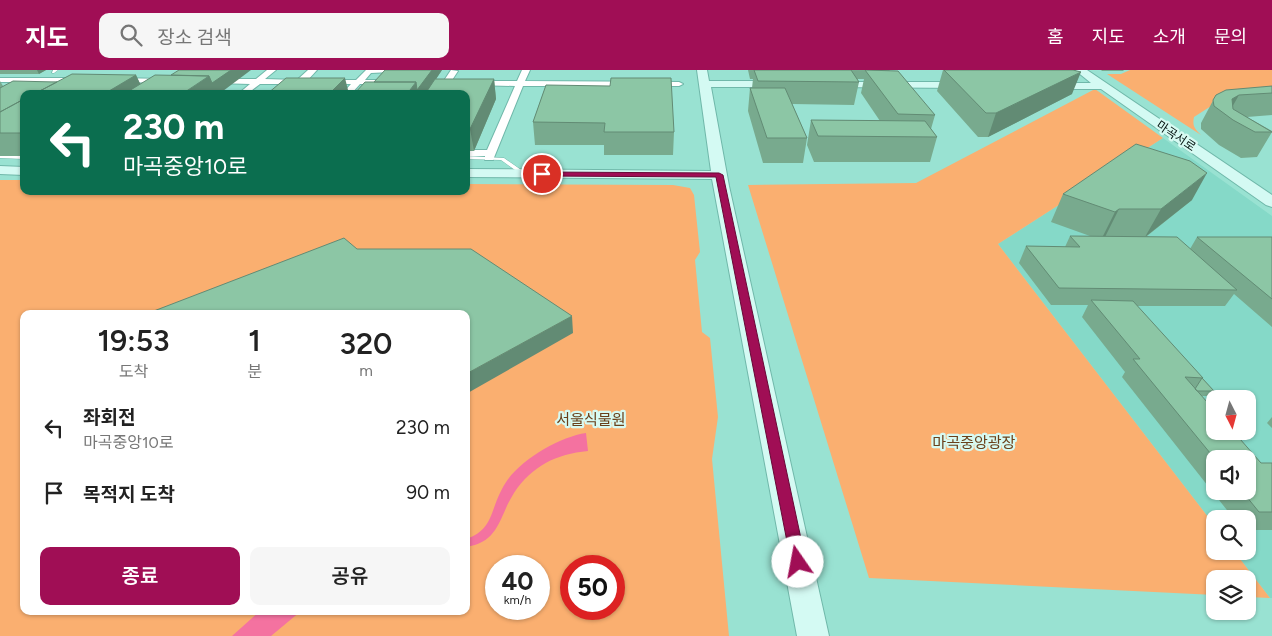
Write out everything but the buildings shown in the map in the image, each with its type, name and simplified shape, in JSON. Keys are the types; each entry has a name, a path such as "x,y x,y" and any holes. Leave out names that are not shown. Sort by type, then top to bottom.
{"street":[{"path":"247,90 272,70"},
{"path":"290,90 313,70"},
{"path":"350,90 369,71 391,70"},
{"path":"470,154 490,156 526,70"},
{"path":"702,70 719,175 813,636"},
{"name":"마곡서로","path":"1080,70 1272,202"},
{"path":"440,90 442,83 454,71"},
{"path":"0,80 89,80"},
{"path":"109,80 178,81"},
{"path":"208,81 309,82"},
{"path":"319,82 392,82 385,90"},
{"path":"442,83 456,83"},
{"path":"465,83 679,84"},
{"path":"704,84 790,84"},
{"path":"819,84 976,86"},
{"path":"1034,86 1102,86"},
{"path":"0,170 20,171"},
{"path":"470,173 719,175"}],"lane":[{"path":"470,158 490,156 502,159 524,174"},
{"path":"0,158 20,158"}],"shaded area":[{"path":"1163,138 1272,216 1272,598 1270,598 1256,580 1256,570 1249,570 1241,560 1256,560 1256,510 1206,510 1206,514 998,244"},
{"path":"586,433 588,451 555,458 529,475 514,493 492,534 486,540 470,546 470,537 486,525 502,489 516,470 538,453 575,435"},
{"path":"256,615 296,615 271,636 232,636"}],"green space":[{"path":"1130,70 1272,70 1272,100 1222,99 1194,117 1194,127 1201,135 1107,74 1121,74"},
{"name":"마곡중앙광장","path":"1095,89 1163,138 998,244 1206,514 1206,560 1241,560 1249,570 1206,570 1206,595 869,578 748,185 916,183"},
{"name":"서울식물원","path":"0,180 20,180 20,195 470,195 470,184 673,185 690,188 694,195 700,252 695,260 702,332 710,338 718,417 712,459 729,636 0,636"},
{"name":"마곡중앙광장","path":"1256,580 1270,598 1256,597"}],"route":[{"path":"542,174 719,175 798,562"}]}
